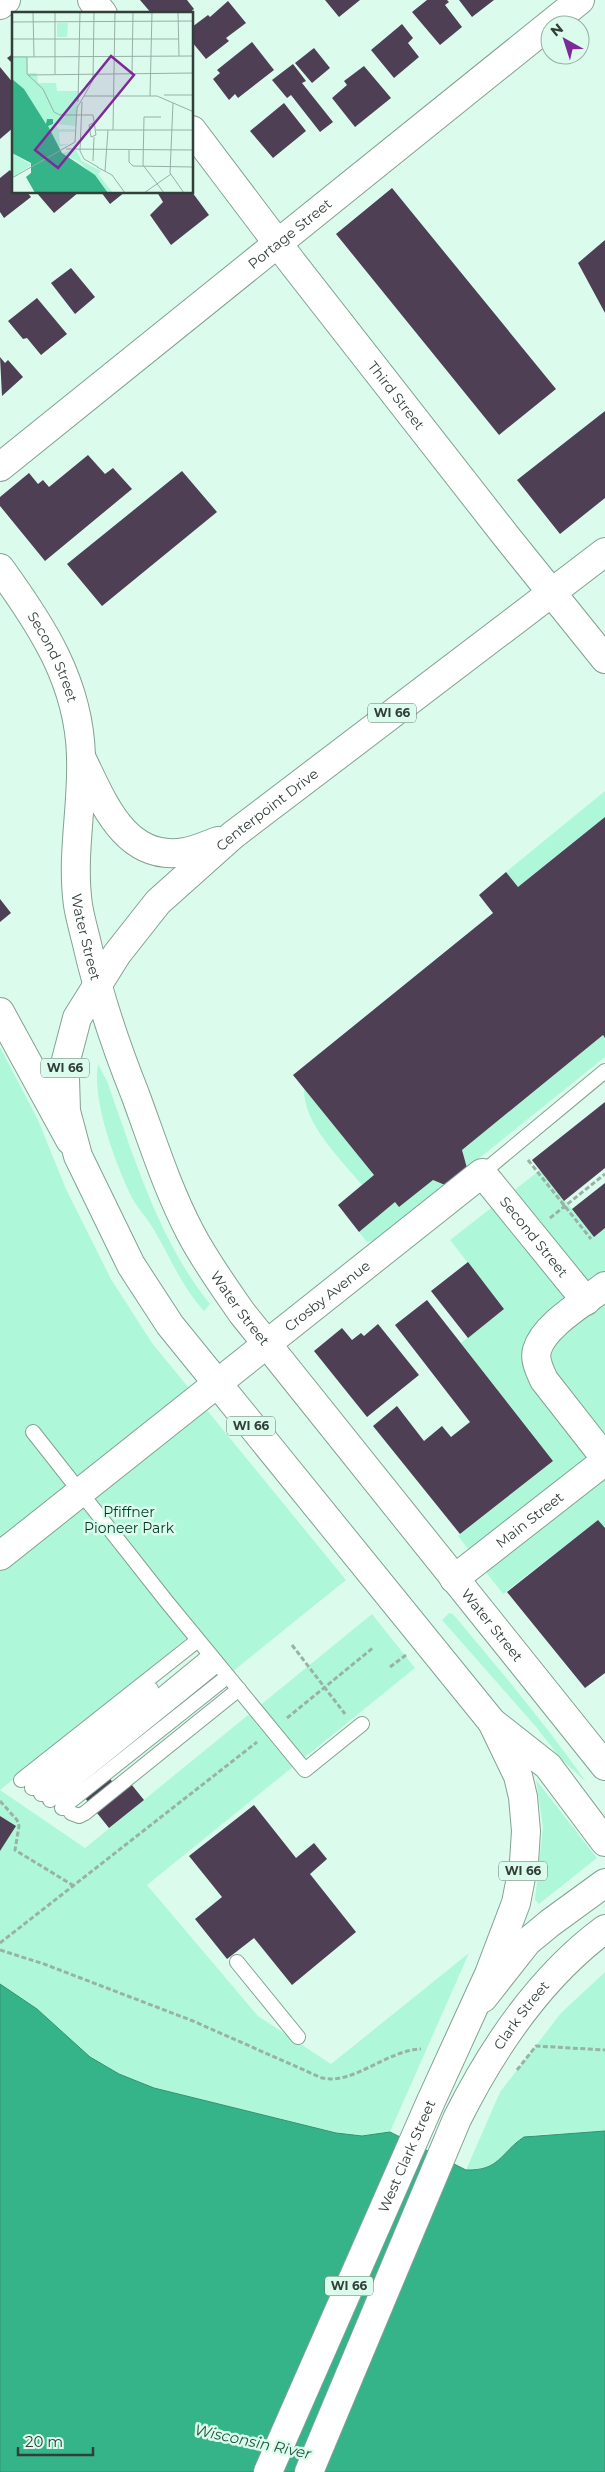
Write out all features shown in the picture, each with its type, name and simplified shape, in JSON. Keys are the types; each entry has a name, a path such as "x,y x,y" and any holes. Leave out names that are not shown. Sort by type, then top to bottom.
{"street":[{"path":"0,5 6,0"},
{"path":"92,0 101,12"},
{"name":"Portage Street","path":"0,467 279,244 572,2"},
{"name":"Third Street","path":"194,133 552,593 602,650"},
{"name":"Centerpoint Drive","path":"78,1156 66,1111 66,1060 77,1018 96,984 158,902 233,835 605,552"},
{"name":"Second Street","path":"0,568 50,643 71,688 76,709 81,756"},
{"path":"81,756 106,810 115,823 138,843 169,854 185,852 233,835"},
{"name":"Water Street","path":"81,756 75,879 78,907 96,984 110,1030 170,1189 189,1231 208,1264 266,1344 454,1579 602,1755"},
{"path":"0,1012 78,1156"},
{"name":"WI 66","path":"78,1156 131,1265 151,1299 492,1722 520,1783 526,1831 524,1862 516,1904 489,1974 469,2016"},
{"name":"Second Street","path":"482,1173 530,1234 596,1294 553,1326 542,1339 536,1352 538,1365 544,1380 605,1460"},
{"name":"Crosby Avenue","path":"0,1556 266,1344 412,1231 482,1173"},
{"name":"Main Street","path":"454,1579 605,1460"},
{"path":"492,1722 548,1766 605,1842"},
{"name":"West Clark Street","path":"268,2472 469,2016 527,1942 605,1883"},
{"name":"Clark Street","path":"309,2472 457,2119 479,2075 531,2002 556,1972 605,1929"}],"lane":[{"name":"Crosby Avenue","path":"482,1173 605,1072"},
{"path":"33,1432 207,1651 305,1770 362,1724"},
{"path":"207,1651 36,1790 207,1651"},
{"path":"66,1810 233,1683"},
{"path":"237,1962 298,2037"}],"path":[{"path":"516,1145 591,1239"},
{"path":"530,1234 605,1174"},
{"path":"292,1646 346,1717"},
{"path":"285,1719 374,1648"},
{"path":"390,1667 406,1654"},
{"path":"0,1943 264,1736"},
{"path":"0,1801 17,1820 19,1826 15,1850 74,1886"},
{"path":"0,1950 44,1964 193,2021 322,2078 333,2080 406,2050 421,2048"},
{"path":"515,2072 536,2046 605,2050"}],"green space":[{"path":"605,791 605,817 518,887 506,872"},
{"path":"603,1035 605,1038 605,1057 467,1168 462,1150"},
{"name":"Pfiffner Pioneer Park","path":"0,1047 38,1120 66,1189 111,1279 152,1343 346,1580 232,1672 197,1630 0,1790"},
{"path":"98,1064 107,1081 138,1168 162,1226 192,1279 210,1304 204,1311 183,1282 151,1225 129,1192 111,1146 101,1112 97,1079"},
{"path":"304,1088 374,1175 362,1185 324,1140 316,1127 305,1101"},
{"path":"540,1170 594,1236 605,1228 605,1528 598,1520 503,1594 458,1536 553,1461 461,1343 504,1309 450,1240"},
{"path":"433,1180 445,1185 377,1240 367,1242 359,1232 395,1202 399,1207"},
{"path":"449,1613 453,1614 522,1697 586,1782 560,1758 537,1728 442,1620"},
{"path":"372,1614 415,1668 147,1885 258,2016 331,2064 469,1953 390,2132 362,2136 336,2133 154,2088 119,2074 90,2057 37,2009 0,1984 0,1790 85,1848"},
{"path":"536,1780 597,1858 539,1904 535,1900 543,1827"},
{"path":"605,1972 605,2131 534,2135 514,2144 506,2156 493,2166 480,2170 466,2170 500,2092 561,2013"}],"water":[{"name":"Wisconsin River","path":"0,1984 37,2009 90,2057 119,2074 154,2088 336,2133 362,2136 390,2132 466,2170 486,2168 499,2160 524,2137 605,2131 605,2472 0,2472"}],"building":[{"path":"140,0 187,0 194,9 190,12 150,12"},
{"path":"325,0 360,0 339,17"},
{"path":"427,0 447,0 449,2 445,5 462,27 440,45 412,12"},
{"path":"459,0 494,0 472,17"},
{"path":"228,1 246,23 226,38 229,41 206,59 194,44 194,26 208,15 210,17"},
{"path":"402,24 413,38 408,43 419,57 394,78 371,50"},
{"path":"252,42 274,70 238,98 235,94 229,100 213,79 220,73 217,70"},
{"path":"314,48 330,68 312,83 295,63"},
{"path":"12,54 12,63 7,58"},
{"path":"293,64 306,81 302,83 333,122 320,132 291,95 287,98 272,80"},
{"path":"364,66 391,98 355,127 332,98 347,85 344,81"},
{"path":"0,67 12,82 12,129 0,139"},
{"path":"284,103 306,131 273,158 250,131"},
{"path":"10,170 12,172 12,194 29,194 31,197 4,218 0,212 0,178"},
{"path":"392,188 556,389 499,435 336,234"},
{"path":"38,194 77,194 54,213"},
{"path":"102,194 122,194 110,204"},
{"path":"158,194 193,194 209,215 171,245 150,215 163,202"},
{"path":"605,240 605,313 578,263"},
{"path":"71,268 95,297 75,314 51,283"},
{"path":"37,298 67,334 41,355 27,338 23,339 8,321"},
{"path":"0,357 5,363 8,360 23,377 2,396"},
{"path":"605,411 605,498 560,534 517,480"},
{"path":"88,455 105,474 113,468 132,489 45,561 0,506 0,497 29,473 38,484 43,480 49,487"},
{"path":"182,471 217,512 102,606 67,564"},
{"path":"605,817 605,1038 603,1035 462,1150 467,1168 445,1185 433,1180 399,1207 395,1202 359,1232 338,1205 374,1175 293,1075 493,913 479,895 506,872 518,887"},
{"path":"0,899 11,913 0,922"},
{"path":"605,1102 605,1168 564,1201 532,1160"},
{"path":"605,1183 605,1228 594,1237 572,1209"},
{"path":"468,1262 504,1309 468,1338 431,1291"},
{"path":"427,1300 553,1461 460,1534 373,1426 397,1406 424,1441 442,1426 451,1437 470,1422 395,1325"},
{"path":"378,1324 419,1375 367,1417 314,1351 342,1328 352,1340 361,1333 364,1336"},
{"path":"598,1520 605,1528 605,1673 585,1688 507,1592"},
{"path":"80,1755 94,1773 102,1768 117,1788 127,1779 144,1800 109,1828 77,1788 67,1797 37,1759"},
{"path":"254,1805 296,1858 314,1843 327,1859 310,1874 356,1932 292,1985 254,1938 227,1959 195,1919 222,1897 189,1856"},
{"path":"0,1816 16,1826 0,1851"}]}
